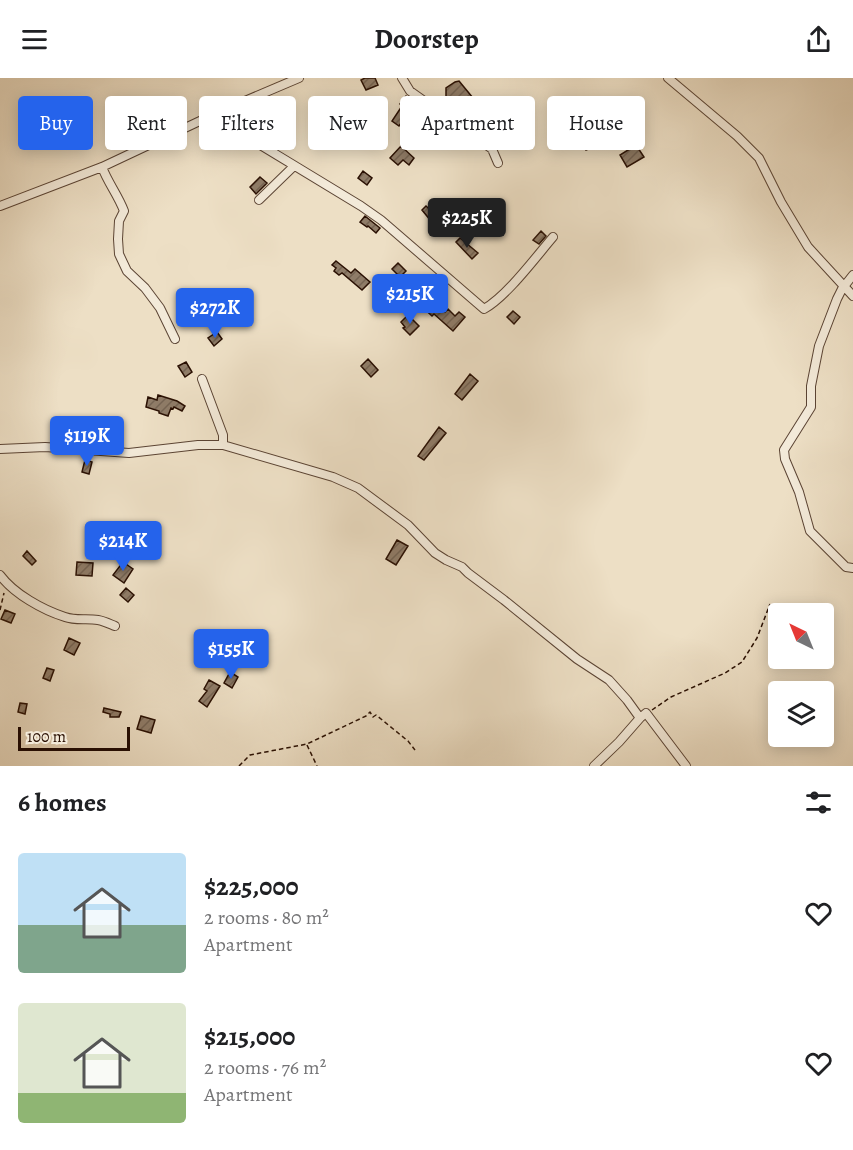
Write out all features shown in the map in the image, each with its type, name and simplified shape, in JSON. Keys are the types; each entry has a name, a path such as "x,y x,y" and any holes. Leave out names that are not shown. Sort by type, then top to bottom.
{"street":[{"path":"257,96 299,78"},
{"path":"402,78 410,91 492,149 498,163"},
{"path":"668,78 737,136 759,158 781,202 808,247 853,297"},
{"path":"0,206 102,167 199,121"},
{"path":"269,150 381,220 484,309 508,289 553,237"},
{"path":"259,200 294,166"},
{"path":"102,167 124,211 119,221 119,254 128,271 160,308 175,339"},
{"path":"853,275 837,299 819,346 811,386 811,407 784,450 810,531 846,567 853,569"},
{"path":"202,379 223,435 223,445"},
{"path":"0,449 45,447 129,453 198,445 223,445 333,477 358,488 408,525 435,553 462,567 577,659 609,681 686,766"},
{"path":"0,575 6,584 29,601 66,618 99,620 115,626"},
{"path":"594,766 643,716"}],"path":[{"path":"0,609 6,584"},
{"path":"643,716 670,697 725,673 742,662 757,638 768,609"},
{"path":"239,766 249,755 307,744 370,712 373,717 376,715 408,741 415,750"},
{"path":"307,744 317,766"}],"building":[{"path":"375,78 378,85 366,90 361,80"},
{"path":"459,81 471,96 446,96 446,88"},
{"path":"400,109 400,125 392,121"},
{"path":"400,147 400,150 405,150 414,158 409,165 403,160 398,165 390,158"},
{"path":"628,150 639,150 644,157 627,167 620,155"},
{"path":"363,171 372,178 367,185 358,178"},
{"path":"260,177 267,183 256,194 250,187"},
{"path":"426,206 450,228 446,233 422,210"},
{"path":"365,216 380,228 376,233 360,222"},
{"path":"541,231 546,236 539,244 533,240"},
{"path":"460,238 478,253 472,259 456,242"},
{"path":"336,261 351,273 355,269 370,282 362,290 342,273 339,275 334,271 336,268 332,265"},
{"path":"398,263 406,271 400,277 392,269"},
{"path":"205,290 210,298 198,306 193,297"},
{"path":"427,295 445,312 448,309 455,316 459,312 465,317 453,331 419,304"},
{"path":"513,311 520,317 514,324 507,317"},
{"path":"408,315 419,326 410,335 401,322"},
{"path":"217,332 222,339 214,346 208,338"},
{"path":"368,359 378,370 371,377 361,366"},
{"path":"186,362 192,372 185,377 178,366"},
{"path":"470,374 478,381 462,400 455,394"},
{"path":"158,395 185,406 182,411 171,408 168,416 146,407 148,397 157,400"},
{"path":"439,427 446,433 424,460 418,456"},
{"path":"85,460 92,462 89,474 82,472"},
{"path":"397,540 408,546 396,565 386,559"},
{"path":"27,551 36,561 32,565 23,556"},
{"path":"77,562 93,563 92,576 76,575"},
{"path":"123,562 133,569 124,583 113,575"},
{"path":"126,588 134,595 128,602 120,595"},
{"path":"5,610 15,614 11,623 1,619"},
{"path":"69,638 80,643 74,655 64,650"},
{"path":"47,668 54,670 50,681 43,678"},
{"path":"230,672 238,677 232,688 224,683"},
{"path":"209,680 220,686 207,707 199,701 207,691 204,689"},
{"path":"20,703 27,704 25,714 18,712"},
{"path":"104,708 121,712 119,717 110,717 110,714 103,712"},
{"path":"141,716 155,720 151,733 137,729"}]}
